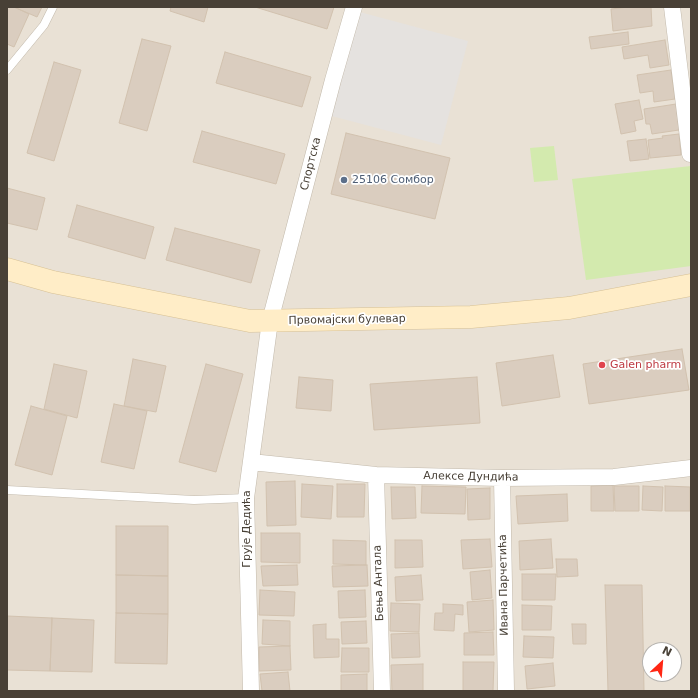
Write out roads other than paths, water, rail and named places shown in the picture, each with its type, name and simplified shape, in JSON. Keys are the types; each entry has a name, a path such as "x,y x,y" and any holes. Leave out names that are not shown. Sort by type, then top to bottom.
{"street":[{"name":"Спортска","path":"270,321 333,80 354,7"},
{"path":"672,7 690,154"},
{"name":"Првомајски булевар","path":"7,269 53,282 250,321 471,317 568,308 691,285"},
{"name":"Грује Дедића","path":"251,691 246,498 270,321"},
{"name":"Алексе Дундића","path":"251,462 376,476 502,478 614,477 691,468"},
{"name":"Бења Антала","path":"376,476 382,691"},
{"name":"Ивана Парчетића","path":"502,478 506,691"}],"lane":[{"path":"7,70 44,25 53,7"},
{"path":"7,490 194,500 246,498"}],"place":[{"name":"25106 Сомбор","path":"344,180"},
{"name":"Galen pharm","path":"602,365"}]}
